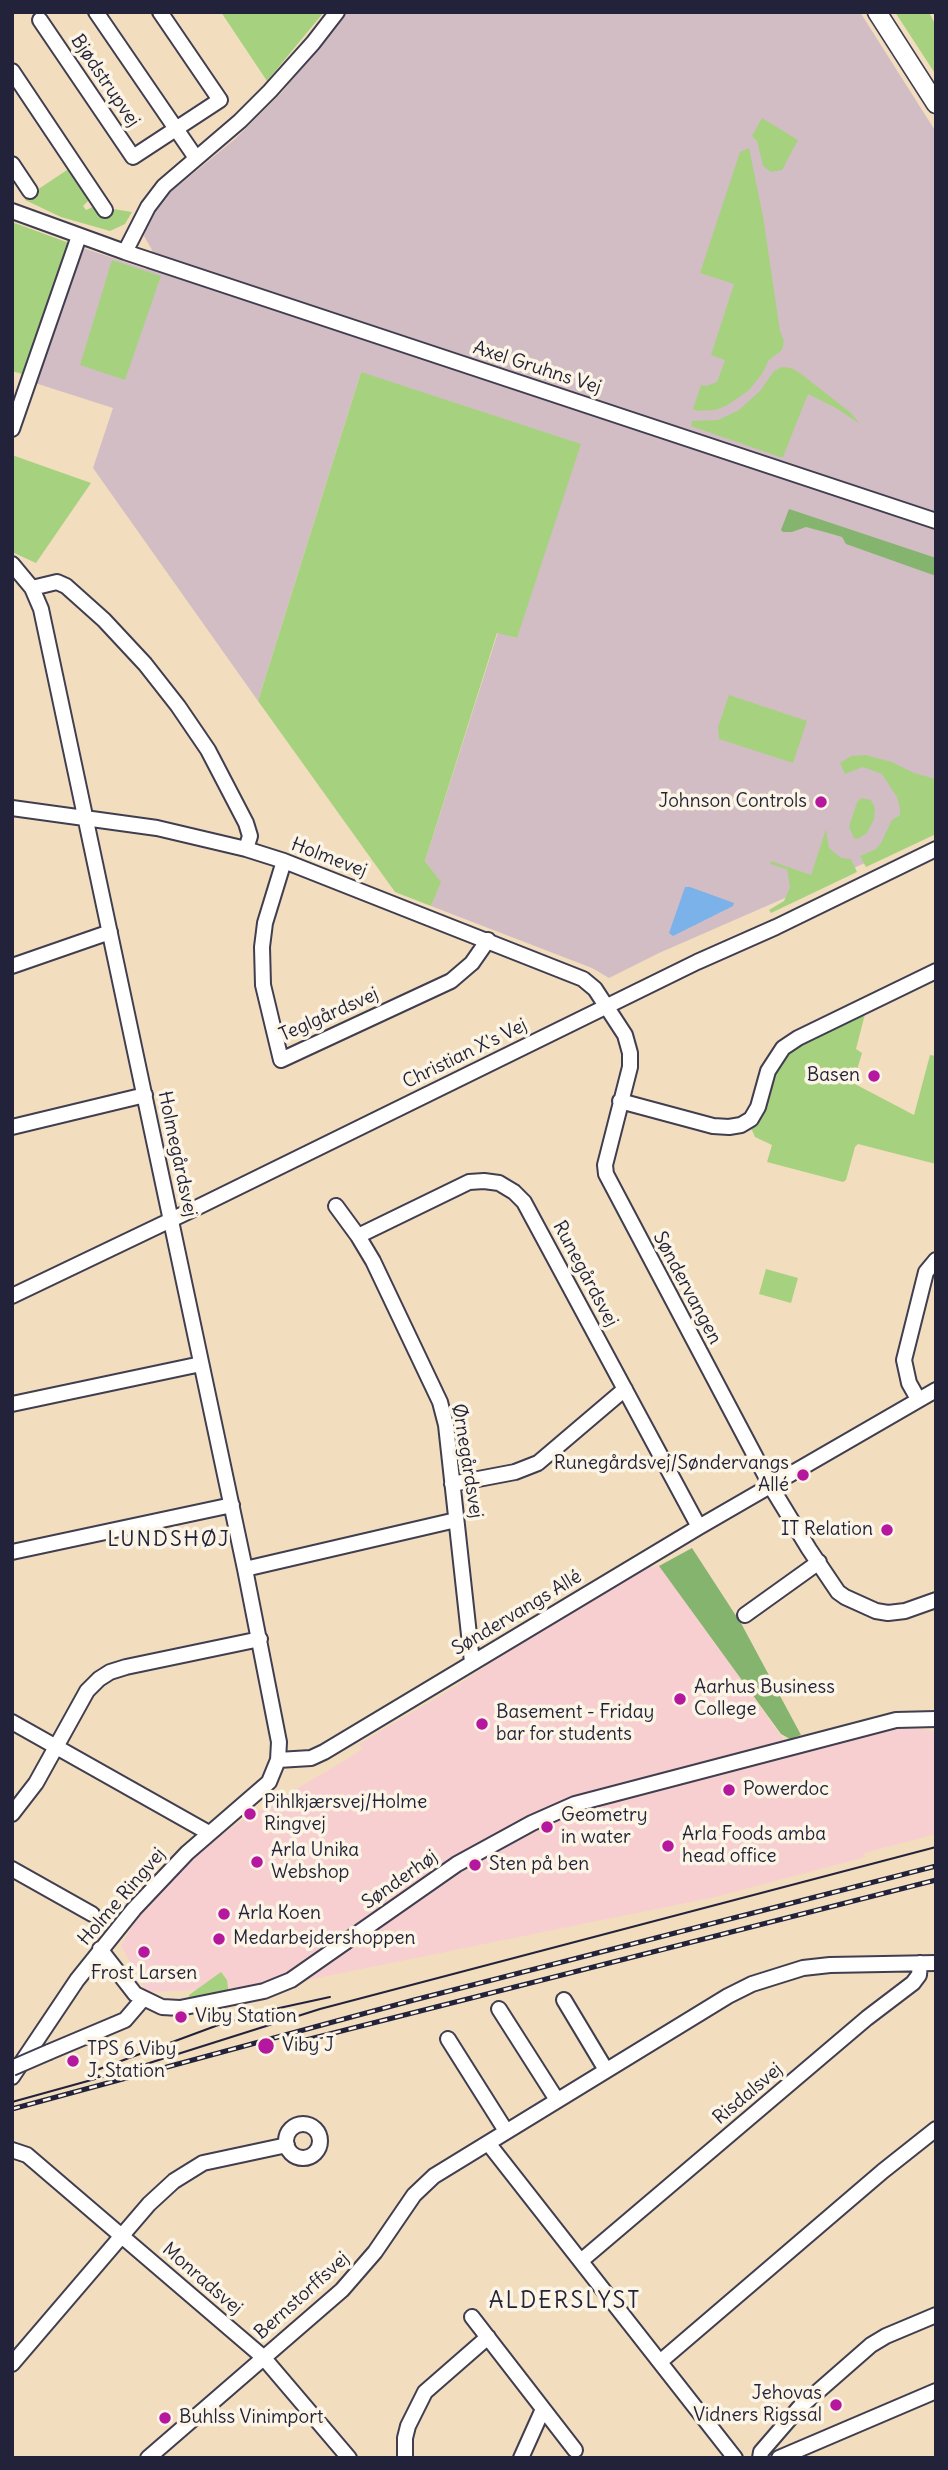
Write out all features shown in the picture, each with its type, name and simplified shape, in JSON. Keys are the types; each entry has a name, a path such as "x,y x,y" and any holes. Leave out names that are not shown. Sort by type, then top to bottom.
{"main road":[{"path":"877,12 936,104"}],"street":[{"name":"Bjødstrupvej","path":"96,12 196,158"},
{"name":"Bjødstrupvej","path":"40,20 133,157 220,100 160,12"},
{"path":"125,252 154,198 175,176 240,121 282,79 337,12"},
{"path":"12,71 105,210"},
{"path":"12,164 30,191"},
{"name":"Axel Gruhns Vej","path":"12,211 125,252 936,521"},
{"path":"12,429 79,236"},
{"name":"Holmegårdsvej","path":"12,565 32,588 40,609 260,1640 278,1731 278,1760"},
{"path":"32,588 57,582 66,586 104,620 145,664 208,750 246,823 250,836 246,849"},
{"name":"Holmevej","path":"12,808 175,831 284,861 583,979 594,989 606,1008"},
{"name":"Christian X's Vej","path":"12,1296 697,962 776,927 936,849"},
{"name":"Teglgårdsvej","path":"284,861 265,923 262,947 263,985 281,1060 451,981 472,963 488,940"},
{"path":"12,966 110,932"},
{"path":"620,1101 713,1126 729,1128 741,1125 751,1119 758,1107 768,1071 783,1048 798,1038 936,971"},
{"name":"Søndervangen","path":"606,1008 625,1035 630,1053 605,1165 606,1174 771,1486"},
{"path":"12,1127 145,1095"},
{"name":"Runegårdsvej","path":"358,1236 469,1182 499,1183 514,1192 524,1202 699,1527"},
{"name":"Ørnegårdsvej","path":"336,1206 373,1261 440,1402 446,1425 472,1662"},
{"path":"918,1399 909,1383 905,1360 926,1272 936,1260"},
{"path":"12,1404 201,1364"},
{"path":"452,1485 515,1472 538,1463 625,1389"},
{"name":"Søndervangs Allé","path":"278,1760 311,1758 324,1752 699,1527 936,1390"},
{"path":"771,1486 838,1592 845,1597 876,1611 905,1611 936,1600"},
{"path":"12,1552 232,1505"},
{"path":"245,1569 457,1520"},
{"path":"746,1615 819,1562"},
{"path":"12,1814 36,1783 87,1691 99,1679 110,1672 260,1640"},
{"name":"Sønderhøj","path":"143,1999 162,2007 180,2008 247,1996 278,1986 291,1980 457,1864 532,1823 601,1796 896,1720 936,1719"},
{"path":"12,1722 209,1833"},
{"name":"Holme Ringvej","path":"12,2077 62,2000 100,1949 157,1884 209,1833 262,1790 272,1776 278,1760"},
{"path":"14,1875 92,1914"},
{"path":"12,2068 125,2020 143,1999 135,1994 100,1949"},
{"path":"920,1963 936,1963"},
{"name":"Bernstorffsvej","path":"148,2458 342,2290 375,2252 414,2195 434,2176 728,1996 803,1968 920,1963"},
{"name":"Risdalsvej","path":"582,2260 867,2018 914,1983 919,1975 920,1963"},
{"path":"564,2000 606,2070"},
{"path":"499,2009 557,2100"},
{"path":"448,2039 506,2131"},
{"path":"661,2361 936,2129"},
{"path":"488,2143 661,2361 734,2458"},
{"path":"12,2364 160,2192 203,2163 287,2145"},
{"name":"Monradsvej","path":"12,2150 27,2155 263,2357 349,2458"},
{"path":"760,2458 761,2452 799,2408 871,2345 936,2315"},
{"path":"472,2317 575,2451"},
{"path":"405,2458 408,2426 425,2392 488,2337"},
{"path":"779,2458 936,2391"},
{"path":"521,2458 543,2409"}],"shaded area":[{"path":"344,12 860,12 936,132 936,832 659,953 609,978 592,968 431,906 440,882 425,861 498,632 516,638 361,372 258,701 93,468 113,408 35,383 80,247 146,269 152,250 144,236 148,222 167,195 235,139 282,92 329,36"},
{"path":"646,1559 652,1568 659,1565 784,1740 772,1744 779,1754 895,1727 936,1732 936,1834 864,1853 865,1857 715,1897 278,1986 147,1992 121,1946 157,1883 235,1825 344,1761 362,1749 359,1744 453,1688"}],"green space":[{"path":"221,12 324,12 267,81"},
{"path":"895,12 929,12 936,26 936,75"},
{"path":"762,118 798,140 782,170 771,172 763,166 757,141 752,136"},
{"path":"749,148 763,216 780,331 784,341 782,350 769,360 748,391 726,406 698,411 693,409 701,385 717,382 725,360 711,355 734,284 700,273 740,152"},
{"path":"70,168 90,199 83,206 86,210 95,206 132,212 125,224 110,231 61,217 25,200"},
{"path":"12,222 69,243 25,375 12,371"},
{"path":"112,260 161,276 125,380 80,365"},
{"path":"782,367 800,373 851,413 860,424 808,394 783,457 691,426 692,421 718,420 739,410 760,391 774,371"},
{"path":"361,372 581,444 517,638 497,633 425,861 441,882 431,906 395,892 258,701"},
{"path":"12,455 91,483 36,563 12,552"},
{"path":"789,509 936,558 936,576 846,544 842,537 832,534 806,527 783,532 781,530"},
{"path":"729,695 807,721 793,763 719,739 718,727"},
{"path":"866,755 936,779 936,834 866,867 860,856 876,849 881,843 892,820 900,815 900,808 897,797 882,774 863,767 845,774 840,763 851,756"},
{"path":"862,798 871,800 875,808 874,819 867,833 858,839 854,838 849,827 857,802"},
{"path":"826,829 829,848 841,858 851,859 857,872 771,913 769,910 784,901 790,887 787,869 770,864 771,861 811,875"},
{"path":"865,1014 856,1049 862,1053 853,1083 914,1115 930,1055 936,1056 936,1164 858,1144 843,1182 767,1162 772,1145 755,1137 751,1128 771,1078 792,1050"},
{"path":"766,1269 798,1278 791,1303 759,1294"},
{"path":"692,1548 742,1625 801,1735 790,1739 781,1734 659,1566"},
{"path":"221,1972 227,1980 229,1995 190,2002 189,1995"}],"water":[{"path":"685,887 734,903 733,906 673,936 669,933"}],"tram line":[{"path":"12,2102 124,2071 320,2009 936,1847"},
{"path":"94,2071 221,2024 330,1997"}],"railway":[{"path":"12,2109 414,2000 936,1866"},
{"path":"302,2041 936,1880"}],"place":[{"name":"Johnson Controls","path":"821,802"},
{"name":"Basen","path":"874,1076"},
{"name":"Runegårdsvej/Søndervangs Allé","path":"803,1475"},
{"name":"IT Relation","path":"887,1530"},
{"name":"Aarhus Business College","path":"680,1699"},
{"name":"Basement - Friday bar for students","path":"482,1724"},
{"name":"Powerdoc","path":"729,1790"},
{"name":"Pihlkjærsvej/Holme Ringvej","path":"250,1814"},
{"name":"Geometry in water","path":"547,1827"},
{"name":"Arla Foods amba head office","path":"668,1846"},
{"name":"Arla Unika Webshop","path":"257,1862"},
{"name":"Sten på ben","path":"475,1865"},
{"name":"Arla Koen","path":"224,1914"},
{"name":"Medarbejdershoppen","path":"219,1939"},
{"name":"Frost Larsen","path":"144,1952"},
{"name":"Viby Station","path":"181,2017"},
{"name":"Viby J","path":"266,2046"},
{"name":"TPS 6 Viby J. Station","path":"73,2061"},
{"name":"Jehovas Vidners Rigssal","path":"836,2405"},
{"name":"Buhlss Vinimport","path":"165,2418"}],"district":[{"name":"LUNDSHØJ","path":"169,1540"},
{"name":"ALDERSLYST","path":"565,2301"}]}
